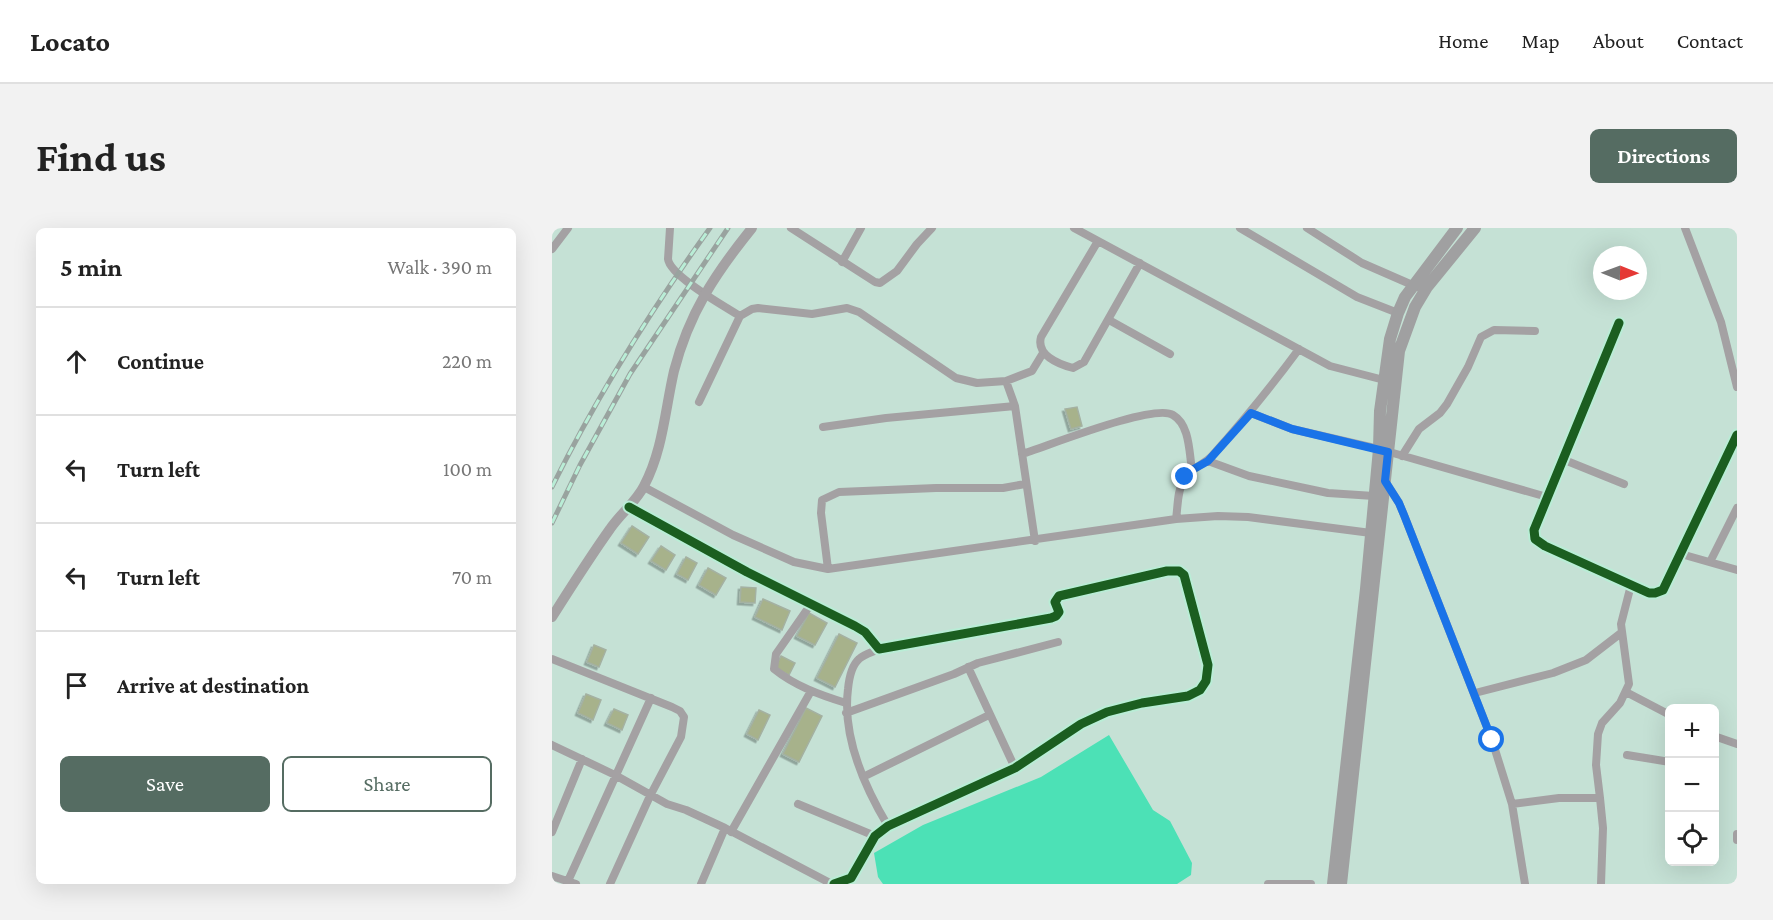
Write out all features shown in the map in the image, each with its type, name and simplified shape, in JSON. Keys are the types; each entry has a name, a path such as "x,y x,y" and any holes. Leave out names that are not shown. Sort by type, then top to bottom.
{"main road":[{"path":"1333,884 1374,496 1400,351 1419,288 1457,228"},
{"path":"1341,884 1355,773 1385,481 1380,411 1390,339 1405,297 1419,288 1475,228"}],"street":[{"path":"552,249 568,228"},
{"path":"670,228 668,264 676,275 740,316"},
{"path":"552,616 612,526 644,487 659,448 674,373 695,309 724,264 752,228"},
{"path":"791,228 842,262 880,283 897,271 932,228"},
{"path":"842,262 861,228"},
{"path":"1074,228 1330,366 1384,380"},
{"path":"1240,228 1358,297 1398,313"},
{"path":"1307,228 1362,263 1419,288"},
{"path":"1685,228 1721,322 1737,387"},
{"path":"1098,241 1041,337 1039,344 1043,353 1061,365 1073,368 1084,362 1140,263"},
{"path":"699,402 740,316 758,308 812,314 847,308 859,312 957,378 977,383 1006,381 1032,371 1043,353"},
{"path":"1109,320 1170,354"},
{"path":"1619,323 1534,530 1535,539 1545,546 1649,593 1663,590 1737,435"},
{"path":"1402,456 1419,429 1447,404 1468,367 1481,337 1494,330 1534,331"},
{"path":"1176,519 1180,489 1185,477 1208,461 1251,413 1299,349"},
{"path":"1006,381 1015,406 1035,540"},
{"path":"823,427 886,418 1015,406"},
{"path":"1022,454 1128,418 1165,411 1174,415 1182,423 1187,437 1192,470"},
{"path":"1251,413 1292,429 1402,456 1547,497"},
{"path":"1562,459 1624,484"},
{"path":"1208,461 1249,476 1328,493 1374,496"},
{"path":"1385,481 1404,515 1492,740 1512,804 1525,884"},
{"path":"828,569 821,513 822,500 829,496 839,492 926,488 1003,488 1025,484"},
{"path":"644,487 733,535 784,558 828,569 1176,519 1218,516 1248,517 1371,532"},
{"path":"629,507 747,572 855,626 865,632 879,648"},
{"path":"1710,562 1737,508"},
{"path":"1681,554 1737,570"},
{"path":"552,745 650,796 728,830 833,884 853,881 875,836 888,826 1015,768 1081,724 1107,712 1188,696 1200,690 1206,681 1208,665 1184,575 1179,571 1167,571 1059,596 1055,602 1059,612 1051,618 879,648 859,658 849,680 846,713 863,777 888,826"},
{"path":"1601,884 1603,828 1596,765 1598,734 1602,723 1620,703 1629,684 1621,624 1631,585"},
{"path":"811,604 776,654 774,669 811,692 846,703"},
{"path":"1475,693 1553,673 1586,660 1621,633"},
{"path":"846,713 978,663 1058,642"},
{"path":"552,659 680,711 685,722 681,737 650,796 610,884"},
{"path":"968,667 1015,768"},
{"path":"701,884 728,830 811,692"},
{"path":"1626,692 1665,712"},
{"path":"552,876 572,883 615,776 651,698"},
{"path":"863,777 989,715"},
{"path":"1719,738 1737,744"},
{"path":"1627,755 1665,761"},
{"path":"552,832 582,759"},
{"path":"1512,804 1559,798 1600,798"},
{"path":"798,804 875,836"},
{"path":"1737,834 1737,840"},
{"path":"1268,884 1311,884"}],"shaded area":[{"path":"1109,735 1153,810 1170,821 1192,863 1191,875 1177,884 883,884 878,877 874,853 923,825 1041,777"}],"building":[{"path":"1077,407 1082,426 1071,429 1065,409"},
{"path":"632,526 649,537 638,554 621,543"},
{"path":"661,546 675,555 666,570 651,561"},
{"path":"686,557 697,563 688,580 677,574"},
{"path":"708,568 726,578 716,595 699,585"},
{"path":"741,587 756,588 755,603 740,602"},
{"path":"763,599 790,611 782,630 755,617"},
{"path":"809,613 827,623 815,645 797,636"},
{"path":"839,634 857,643 835,687 817,678"},
{"path":"594,645 606,650 599,667 587,662"},
{"path":"781,656 795,663 789,675 775,668"},
{"path":"586,694 601,700 593,720 578,713"},
{"path":"806,708 822,716 799,762 783,754"},
{"path":"614,709 628,715 622,730 607,723"},
{"path":"759,710 770,715 758,740 747,734"}],"railway":[{"path":"552,487 587,420 626,354 710,228"},
{"path":"552,523 580,465 630,374 728,228"}],"cycle path":[{"path":"1619,323 1534,530 1535,539 1545,546 1649,593 1663,590 1737,435"},
{"path":"629,507 747,572 855,626 865,632 879,649 1051,618 1059,612 1055,602 1059,596 1167,571 1179,571 1184,575 1208,665 1206,681 1200,690 1188,696 1142,703 1107,712 1081,724 1015,768 888,826 875,836 851,878 834,884"}],"route":[{"path":"1185,477 1208,461 1251,413 1292,429 1388,452 1385,481 1404,515 1492,740"}]}
